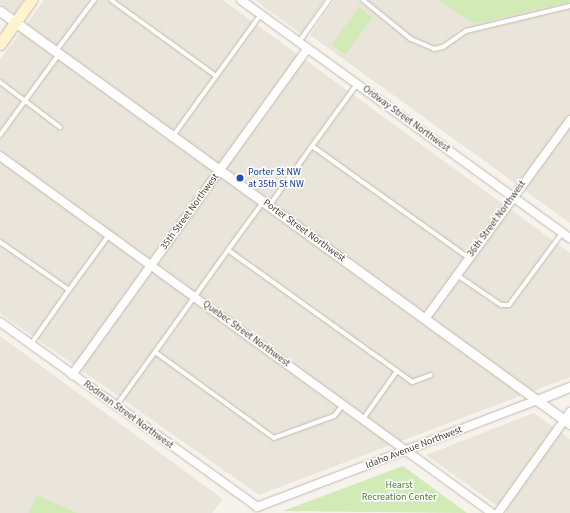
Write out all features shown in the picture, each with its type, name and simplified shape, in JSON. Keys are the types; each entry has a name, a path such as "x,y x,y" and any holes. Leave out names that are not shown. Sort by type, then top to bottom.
{"main road":[{"path":"0,44 31,0"}],"street":[{"name":"Ordway Street Northwest","path":"242,0 570,238"},
{"name":"Porter Street Northwest","path":"0,11 537,400 568,419"},
{"name":"35th Street Northwest","path":"72,375 308,48"},
{"name":"36th Street Northwest","path":"425,319 570,120"},
{"name":"Quebec Street Northwest","path":"0,156 492,513"},
{"name":"Rodman Street Northwest","path":"0,322 116,407 257,507"},
{"name":"Idaho Avenue Northwest","path":"257,507 570,387"},
{"path":"498,513 568,419"}],"lane":[{"path":"0,136 25,102 94,0"},
{"path":"111,0 216,76"},
{"path":"299,42 329,0"},
{"path":"363,0 411,39 434,49 443,47 466,31 570,6"},
{"path":"173,136 261,14"},
{"path":"0,82 60,127"},
{"path":"116,407 228,250 312,146 357,84"},
{"path":"312,146 469,258"},
{"path":"457,274 501,305 509,305 562,233"},
{"path":"31,344 109,235"},
{"path":"0,242 69,290"},
{"path":"228,250 412,382 430,375"},
{"path":"154,352 274,438 334,416 343,405"},
{"path":"363,419 397,371"}],"shaded area":[{"path":"0,0 24,0 14,13 0,4"},
{"path":"44,0 223,0 570,253 570,377 259,495 0,313 0,60"},
{"path":"255,0 325,0 301,34"},
{"path":"334,0 439,0 473,24 570,2 570,223 310,35"},
{"path":"0,336 223,499 212,513 0,513"},
{"path":"534,413 570,439 570,513 507,513 426,455"}],"green space":[{"path":"439,0 570,0 570,2 473,24"},
{"path":"359,7 373,17 345,55 331,45"},
{"name":"Hearst Recreation Center","path":"403,466 467,513 283,511"},
{"path":"37,495 77,513 29,513"}],"place":[{"name":"Porter St NW at 35th St NW","path":"240,178"}]}
